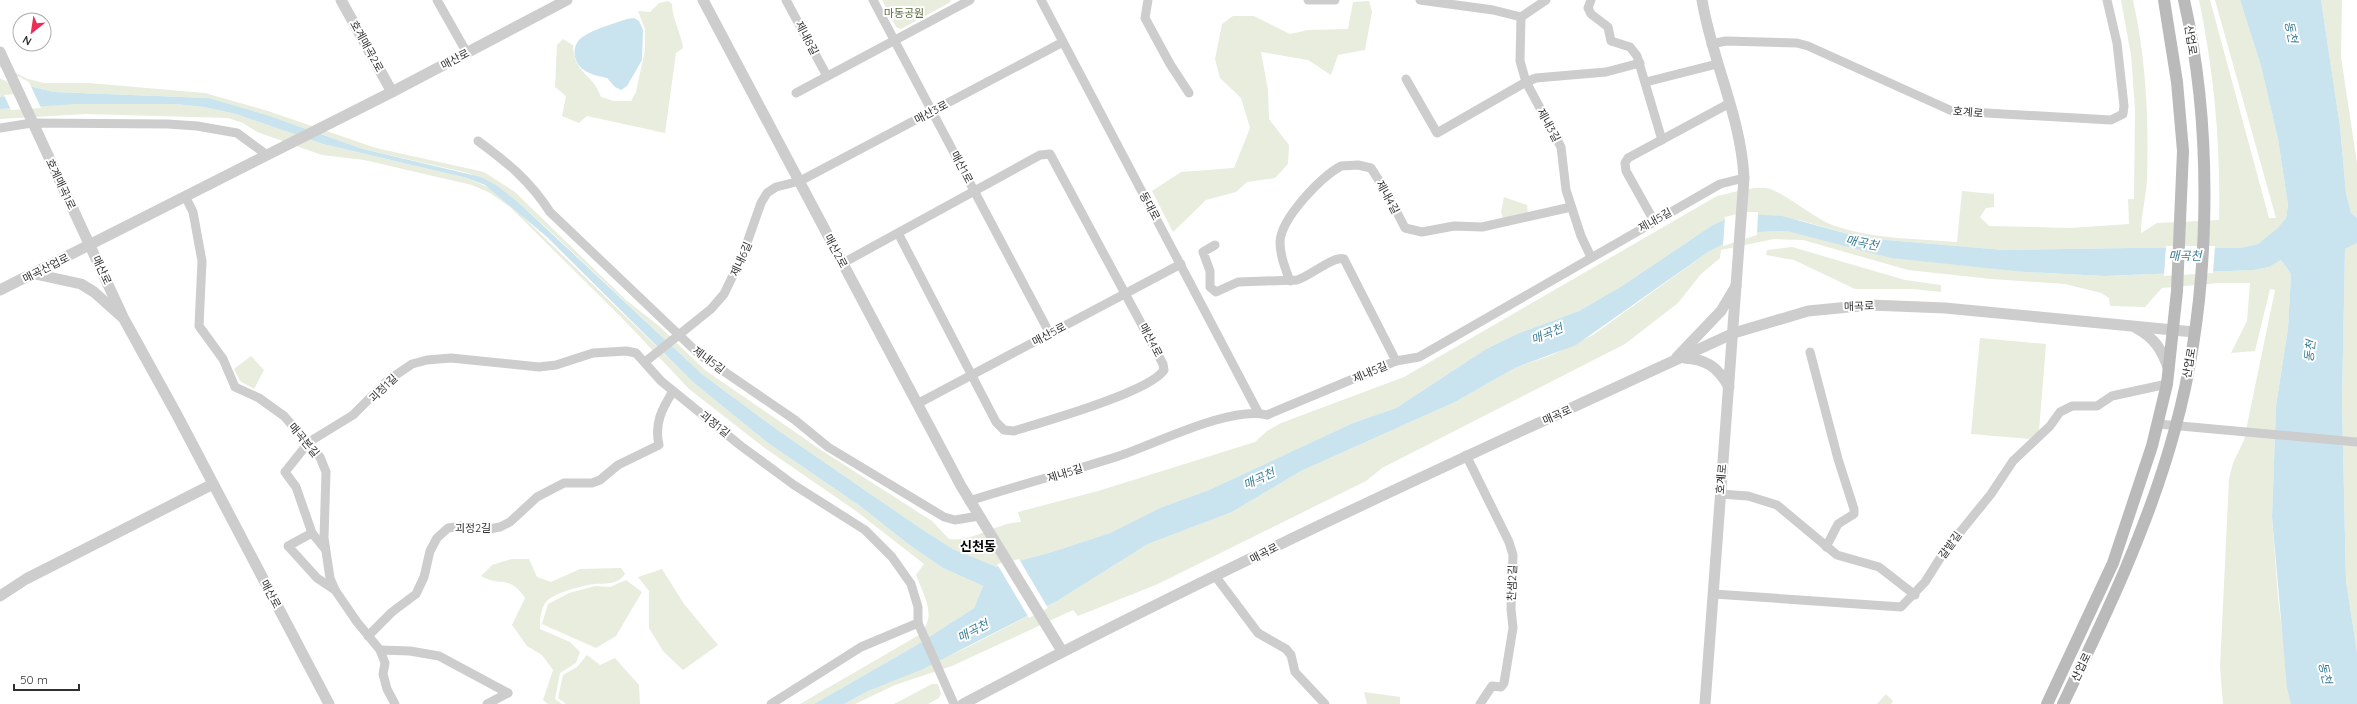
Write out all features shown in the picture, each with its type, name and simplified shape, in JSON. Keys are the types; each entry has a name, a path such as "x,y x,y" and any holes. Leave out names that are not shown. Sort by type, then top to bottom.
{"main road":[{"name":"산업로","path":"2047,704 2112,563 2135,503 2158,424 2167,384 2177,291 2182,221 2183,151 2177,82 2164,0"},
{"name":"산업로","path":"2063,704 2126,569 2149,509 2176,427 2194,332 2199,292 2204,219 2204,151 2198,81 2184,0"}],"street":[{"name":"호계매곡2로","path":"342,0 392,92"},
{"path":"437,0 467,53"},
{"name":"매산로","path":"329,704 124,319 91,245 281,147 392,92 567,0"},
{"name":"매산2로","path":"703,0 969,501 1062,652"},
{"name":"제내8길","path":"786,0 827,76"},
{"name":"매산1로","path":"873,0 1050,334"},
{"name":"동대로","path":"1041,0 1258,412"},
{"path":"1148,0 1146,18 1170,64 1189,93"},
{"path":"1308,0 1335,0"},
{"path":"1420,0 1493,10 1521,17 1546,0"},
{"path":"1591,0 1588,8 1591,14 1608,27 1611,41 1634,50 1646,82 1662,140"},
{"path":"1702,0 1711,44 1738,128 1744,178"},
{"name":"호계로","path":"1711,44 1726,41 1796,43 1808,46 1942,108 1952,111 2111,120 2123,114 2124,106 2117,43 2107,0"},
{"path":"796,92 964,1"},
{"name":"제내3길","path":"1521,17 1520,61 1526,82 1561,147 1566,190 1591,257"},
{"name":"매산3로","path":"800,181 1063,42"},
{"name":"호계매곡1로","path":"0,52 32,124 91,245"},
{"path":"1406,79 1437,133 1526,82 1536,78 1606,72 1640,63"},
{"path":"1646,82 1717,64"},
{"path":"1654,220 1626,171 1625,164 1628,158 1730,103"},
{"path":"0,128 32,124 168,124 197,126 238,133 267,155"},
{"name":"제내5길","path":"478,141 508,162 536,190 550,212 676,337 795,420 828,446 904,494 944,517 955,520 981,520"},
{"name":"매산4로","path":"842,263 898,232 974,190 1040,155 1050,154 1126,293 1163,364 1164,370 1155,380 1094,406 1009,432 1000,427 996,422 898,232"},
{"name":"제내4길","path":"1290,281 1282,256 1280,242 1282,230 1300,205 1341,166 1358,165 1371,168 1387,193 1405,228 1410,231 1422,232 1454,226 1482,227 1571,206"},
{"name":"호계로","path":"1705,704 1720,494 1734,333 1744,178"},
{"name":"제내5길","path":"969,501 1119,456 1226,417 1258,412 1267,415 1396,361 1419,357 1654,220 1720,184 1744,178"},
{"name":"제내6길","path":"648,359 711,310 724,294 742,257 761,203 767,193 776,188 800,181"},
{"name":"매곡본길","path":"185,196 193,212 202,261 199,326 223,359 235,387 259,398 284,416 309,442 320,457 326,472 325,549 330,578 335,590 380,650 385,663 383,674 387,689 395,704"},
{"name":"매곡산업로","path":"0,290 91,245"},
{"path":"1215,245 1203,252 1210,271 1209,283 1216,292 1238,282 1249,280 1290,281 1305,278 1335,258 1344,259 1396,361"},
{"name":"매산5로","path":"917,404 1181,264"},
{"path":"35,274 81,284 94,292 124,319"},
{"path":"1676,360 1721,311 1737,284"},
{"name":"매곡로","path":"963,704 1062,652 1466,455 1734,333 1808,311 1870,305 1945,308 2194,332"},
{"path":"2132,326 2148,334 2155,341 2163,354 2169,370"},
{"name":"괴정1길","path":"312,533 296,487 285,472 309,442 353,415 398,372 412,364 427,360 451,358 539,367 556,365 593,353 626,351 636,353 648,359 661,381 673,391 789,481 865,530 892,557 911,584 918,607 918,623"},
{"path":"1810,352 1838,459 1854,509 1854,514 1850,518 1838,524 1826,547"},
{"path":"1676,360 1698,358 1710,363 1722,374 1729,387"},
{"name":"갈밭길","path":"1714,594 1901,607 1915,595 1944,552 1991,494 2009,467 2050,426 2060,412 2072,406 2097,406 2112,396 2167,384"},
{"name":"괴정2길","path":"368,636 392,612 416,594 424,576 430,551 437,538 448,528 462,526 489,529 500,527 510,522 537,497 564,483 592,483 600,480 618,465 659,445 656,432 661,411 673,391"},
{"path":"2158,424 2176,427 2357,442"},
{"name":"찬샘2길","path":"1466,455 1509,542 1513,555 1511,609 1513,628 1504,683 1501,687 1492,686 1480,704"},
{"path":"0,596 26,579 213,484"},
{"path":"1720,494 1748,496 1777,505 1826,547 1843,558 1879,567 1915,595"},
{"path":"325,549 312,533 288,546 317,578 335,590"},
{"path":"1216,577 1258,633 1286,649 1291,655 1295,672 1325,704"},
{"path":"771,704 861,647 918,623 954,704"},
{"path":"380,650 410,651 438,656 508,693 487,704"}],"green space":[{"name":"마동공원","path":"882,0 951,0 949,3 901,29 896,27"},
{"path":"2121,0 2133,0 2141,44 2146,89 2147,179 2141,233 2157,223 2219,220 2218,137 2209,54 2199,0 2210,0 2269,218 2276,218 2215,0 2240,0 2261,66 2278,139 2288,205 2286,218 2278,229 2258,244 2240,248 2195,247 2004,250 1863,238 1799,220 1730,217 1711,226 1622,286 1579,311 1519,333 1486,349 1396,408 1353,423 1209,490 1162,507 1110,533 1052,552 997,567 953,549 920,528 779,431 702,374 519,203 488,181 468,173 363,149 267,115 209,98 54,92 33,87 0,69 0,65 28,79 44,83 89,83 205,93 268,111 376,148 484,172 515,192 626,300 659,326 705,370 821,450 932,521 949,539 958,539 967,538 1011,523 1021,522 1018,512 1098,491 1255,442 1267,431 1281,423 1404,377 1717,196 1748,189 1766,188 1782,195 1819,219 1838,227 1867,234 1912,239 1957,242 1962,191 1994,194 1994,207 1986,208 1980,217 1989,226 2070,228 2129,224 2128,199 2134,199 2135,109 2131,55"},
{"path":"2321,0 2342,0 2341,57 2357,163 2357,218 2351,213 2346,193 2340,126"},
{"path":"668,1 672,4 673,15 683,48 676,53 665,133 587,116 579,123 562,116 566,96 555,87 557,45 563,39 573,45 574,55 580,68 598,89 601,97 614,101 631,101 636,92 645,50 645,29 638,11 650,12 659,3"},
{"path":"1369,1 1372,12 1365,50 1338,55 1331,75 1308,60 1261,52 1268,90 1269,119 1289,145 1288,164 1275,178 1247,182 1236,192 1206,200 1173,232 1152,191 1181,172 1234,168 1250,128 1241,98 1220,78 1215,59 1222,24 1233,16 1254,16 1290,34 1308,30 1348,29 1353,2"},
{"path":"0,75 29,92 26,95 0,97"},
{"path":"58,104 175,104 204,107 236,114 323,144 467,178 492,189 514,208 694,383 768,443 860,506 908,544 943,568 983,586 974,608 915,646 814,704 800,704 919,635 925,628 929,614 928,606 916,575 924,564 856,511 766,449 689,389 625,321 510,207 490,193 472,185 364,160 322,155 257,132 243,123 228,118 86,114 0,119 0,109"},
{"path":"1504,197 1527,205 1528,214 1503,219 1501,212"},
{"path":"1787,231 2025,272 2104,276 2254,270 2269,267 2281,260 2291,274 2288,328 2276,406 2272,517 2278,598 2291,704 2223,704 2220,667 2229,479 2233,463 2244,440 2275,290 2270,289 2255,351 2231,353 2247,321 2250,283 2220,283 2162,288 2145,307 2110,306 2109,298 2101,293 2065,284 1991,279 1908,270 1803,240 1774,239 1721,250 1720,258 1701,274 1678,303 1625,344 1382,468 1366,481 1158,584 1078,616 1073,610 952,666 895,685 855,704 844,704 868,691 964,649 1057,601 1148,544 1232,512 1301,471 1455,402 1515,368 1552,355 1593,335 1708,252 1731,240 1759,232"},
{"path":"2357,243 2357,652 2346,581 2342,402 2345,249"},
{"path":"1792,247 1905,280 1941,285 1941,292 1913,289 1855,289 1794,260 1766,255 1767,250"},
{"path":"1980,338 2046,344 2039,431 2030,439 1971,434"},
{"path":"251,356 264,370 254,389 240,381 234,369"},
{"path":"512,559 529,559 537,577 551,582 580,569 621,568 625,574 622,578 615,582 595,584 569,590 550,599 544,605 541,615 540,629 570,642 580,652 576,663 560,673 555,699 562,704 548,704 543,700 553,670 542,655 527,646 512,625 525,598 514,586 509,583 493,581 481,576 492,565"},
{"path":"662,569 684,604 718,645 683,670 663,651 649,628 649,591 638,577"},
{"path":"626,580 642,592 616,636 596,648 542,624 548,604 569,593 595,586 610,587"},
{"path":"587,655 600,665 615,658 639,685 640,704 566,704 558,698 563,675 577,667"},
{"path":"932,684 938,684 941,694 939,698 928,704 894,704"},
{"path":"1364,692 1400,697 1400,704 1367,704"},
{"path":"1886,694 1893,701 1891,704 1877,704"}],"water":[{"path":"2240,0 2321,0 2340,126 2346,193 2351,213 2357,218 2357,243 2345,249 2342,402 2346,581 2357,652 2357,704 2291,704 2287,688 2272,517 2276,406 2288,328 2291,274 2281,260 2269,267 2254,270 2104,276 2025,272 1891,258 1787,231 1759,232 1731,240 1708,252 1576,345 1515,368 1455,402 1301,471 1232,512 1148,544 1057,601 923,669 868,691 844,704 814,704 915,646 974,608 983,586 943,568 908,544 860,506 768,443 694,383 547,237 485,185 467,178 323,144 236,114 204,107 175,104 76,104 0,109 0,97 26,95 29,92 8,74 33,87 54,92 209,98 267,115 363,149 481,177 496,185 519,203 702,374 779,431 920,528 953,549 997,567 1052,552 1110,533 1162,507 1209,490 1353,423 1396,408 1486,349 1519,333 1579,311 1622,286 1711,226 1730,217 1746,214 1782,216 1863,238 2004,250 2195,247 2240,248 2258,244 2278,228 2286,218 2288,205 2278,139 2261,66"},
{"path":"634,18 639,21 643,30 642,60 627,86 621,90 615,87 607,78 589,73 580,67 575,58 575,48 580,39 589,33 610,24"}],"pier":[{"path":"0,67 29,82 41,108 11,110 4,95 26,93 0,78"},
{"path":"1745,212 1758,212 1757,235 1723,246 1725,217"},
{"path":"2166,246 2215,246 2213,273 2164,276"},
{"path":"1019,559 1048,608 1029,618 997,564"}],"district":[{"name":"신천동","path":"978,546"}],"water label":[{"name":"동천","path":"2291,32"},
{"name":"매곡천","path":"1862,243"},
{"name":"매곡천","path":"2185,256"},
{"name":"매곡천","path":"1547,334"},
{"name":"동천","path":"2310,351"},
{"name":"매곡천","path":"1259,479"},
{"name":"매곡천","path":"973,631"},
{"name":"동천","path":"2325,673"}]}
